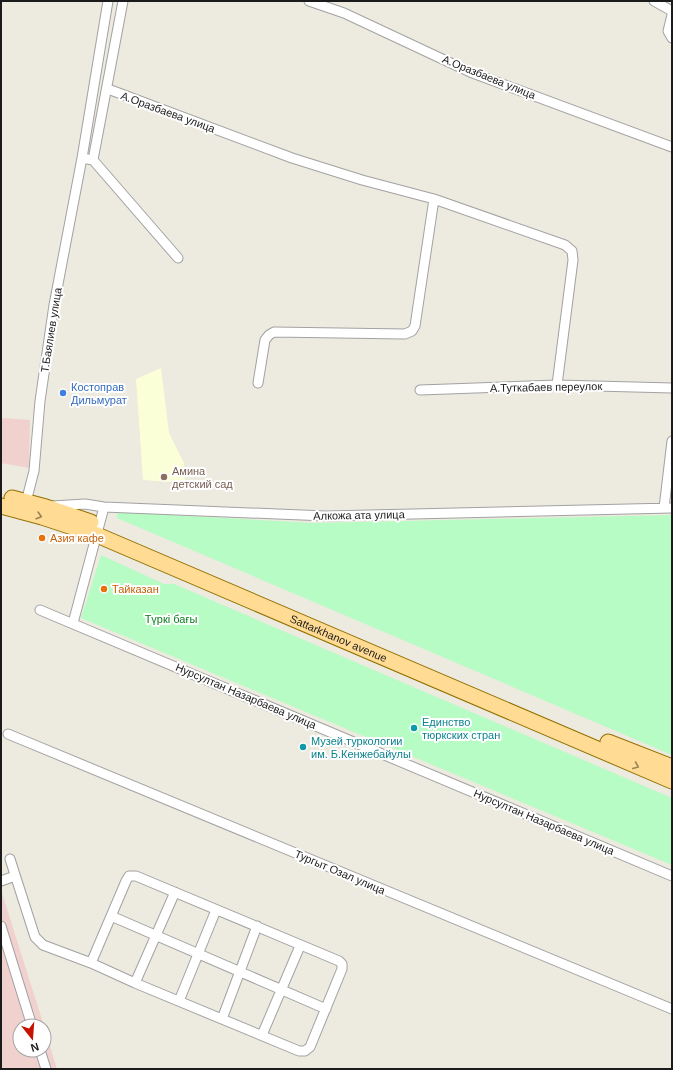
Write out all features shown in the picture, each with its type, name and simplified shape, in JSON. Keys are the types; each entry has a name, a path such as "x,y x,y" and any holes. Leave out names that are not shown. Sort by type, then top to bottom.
{"main road":[{"name":"Sattarkhanov avenue","path":"1,496 46,507 672,781"},
{"name":"Sattarkhanov avenue","path":"1,506 98,530 620,748 672,767"}],"street":[{"name":"Т.Баялиев улица","path":"26,502 34,471 40,401 54,305 82,158 108,1"},
{"path":"93,160 108,89 123,1"},
{"name":"А.Оразбаева улица","path":"309,1 344,13 470,72 672,147"},
{"path":"654,1 672,11"},
{"path":"672,15 668,31 672,38"},
{"name":"А.Оразбаева улица","path":"108,89 292,158 362,180 434,199 565,245 572,250 573,260 557,385"},
{"path":"82,158 93,160 178,258"},
{"path":"258,383 265,340 274,332 405,334 412,331 416,326 434,199"},
{"name":"А.Туткабаев переулок","path":"420,390 557,385 672,388"},
{"path":"668,508 672,441"},
{"name":"Алкожа ата улица","path":"46,507 85,504 104,507 326,516 668,508"},
{"path":"73,623 104,507"},
{"name":"Нурсултан Назарбаева улица","path":"40,610 672,876"},
{"name":"Тургыт Озал улица","path":"8,734 672,1009"},
{"path":"10,859 38,942 299,1051 305,1051 310,1047 342,969 342,964 339,961 300,946 257,926 136,876 129,876 91,963"},
{"path":"1,880 15,876"},
{"path":"135,983 175,892"},
{"path":"179,1001 197,953 216,910"},
{"path":"111,916 326,1009"},
{"path":"1,926 30,1018"},
{"path":"222,1019 257,926"},
{"path":"262,1035 300,946"},
{"path":"43,1058 46,1069"}],"shaded area":[{"path":"161,368 169,433 184,463 185,483 143,480 136,379"},
{"path":"1,418 30,420 29,468 1,463"},
{"path":"1,890 41,1018 12,1018 12,1058 52,1058 52,1053 57,1069 1,1069"}],"green space":[{"path":"117,512 313,523 672,515 672,755 117,518"},
{"name":"Түркі бағы","path":"101,555 164,584 174,584 672,798 672,865 81,618"}],"place":[{"name":"Костоправ Дильмурат","path":"63,393"},
{"name":"Амина детский сад","path":"164,477"},
{"name":"Азия кафе","path":"42,538"},
{"name":"Тайказан","path":"104,589"},
{"name":"Единство тюркских стран","path":"414,728"},
{"name":"Музей туркологии им. Б.Кенжебайулы","path":"303,747"}]}
